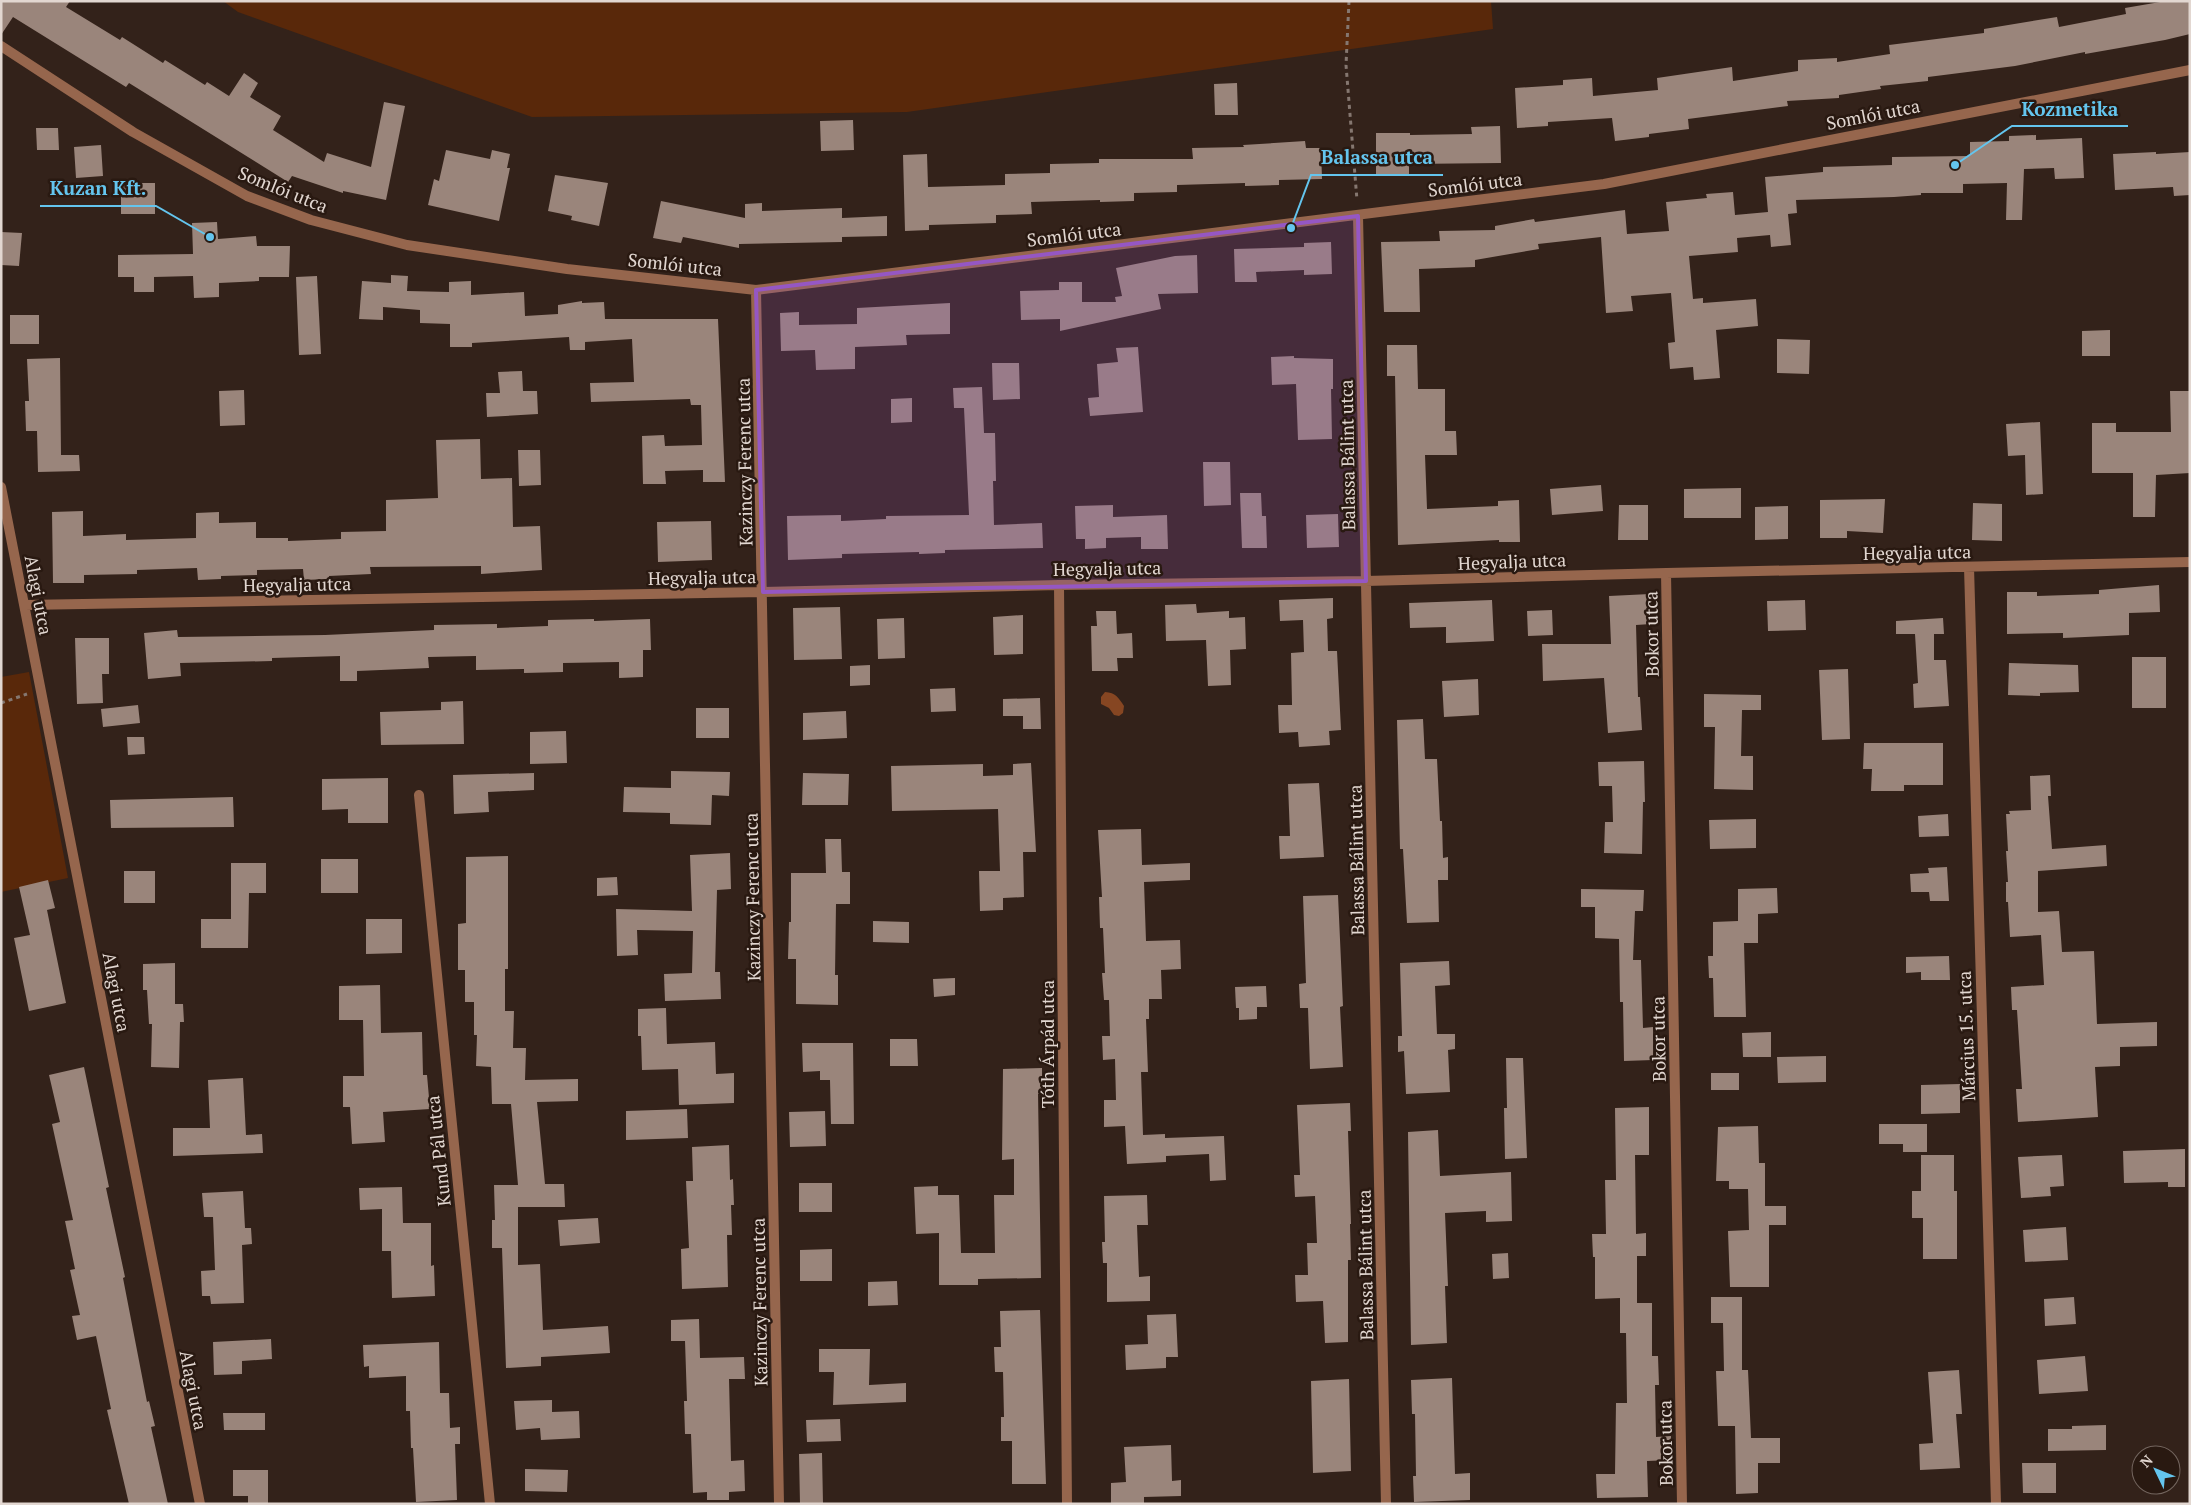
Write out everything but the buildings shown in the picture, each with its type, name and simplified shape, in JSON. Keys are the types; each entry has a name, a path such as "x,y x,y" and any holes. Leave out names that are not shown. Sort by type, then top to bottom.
{"street":[{"name":"Somlói utca","path":"1,46 133,132 247,196 311,220 407,245 567,268 756,290 1604,184 2190,70"},
{"name":"Balassa Bálint utca","path":"1358,216 1386,1504"},
{"name":"Kazinczy Ferenc utca","path":"756,290 779,1504"},
{"name":"Alagi utca","path":"1,487 200,1504"},
{"name":"Hegyalja utca","path":"25,605 1366,581 2190,562"},
{"name":"Március 15. utca","path":"1970,567 1996,1504"},
{"name":"Bokor utca","path":"1666,573 1682,1504"},
{"name":"Tóth Árpád utca","path":"1059,585 1067,1504"},
{"name":"Kund Pál utca","path":"419,795 490,1504"}],"path":[{"path":"1349,1 1346,66 1358,216"},
{"path":"1,703 41,690"}],"highlighted area":[{"path":"1358,216 1366,581 763,592 756,290"}],"shaded area":[{"path":"223,1 1491,1 1493,29 907,112 532,117 238,12"},
{"path":"29,672 68,878 1,892 1,677"},
{"path":"1105,692 1112,693 1124,706 1123,713 1119,716 1114,715 1109,708 1101,704 1101,697"}],"place":[{"name":"Kozmetika","path":"1955,165"},
{"name":"Balassa utca","path":"1291,228"},
{"name":"Kuzan Kft.","path":"210,237"}]}
